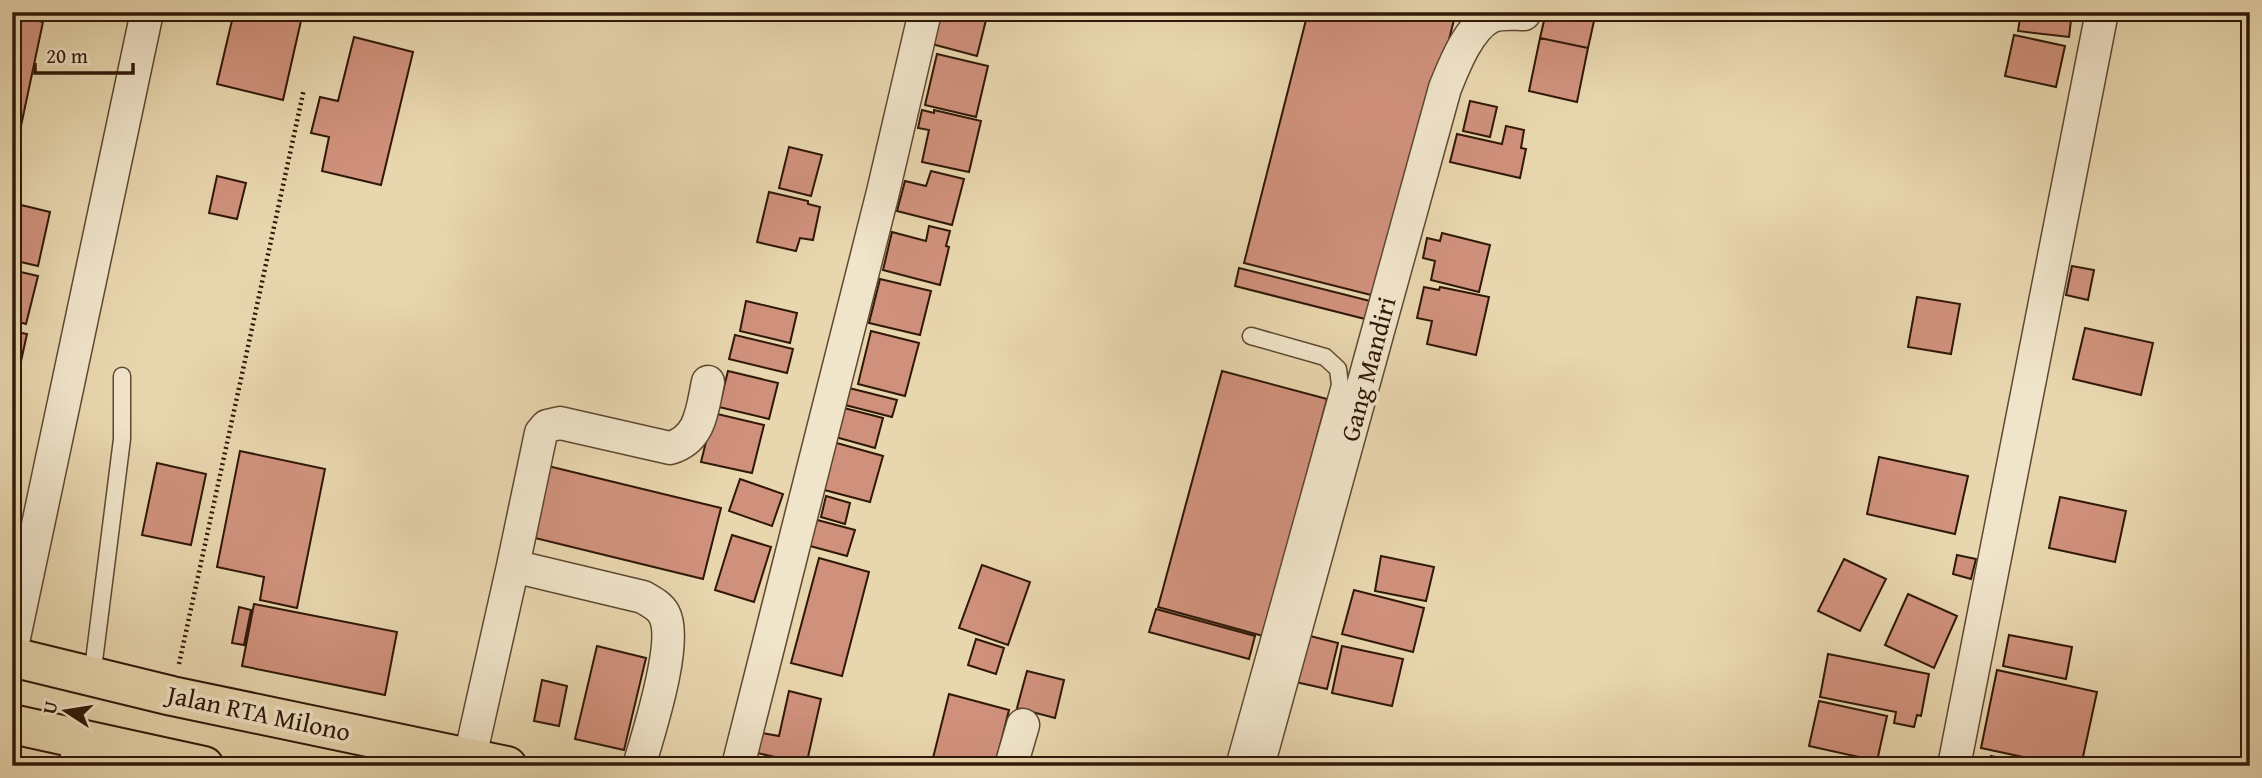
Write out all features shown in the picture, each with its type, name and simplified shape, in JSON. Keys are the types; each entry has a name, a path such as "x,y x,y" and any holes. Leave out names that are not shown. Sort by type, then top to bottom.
{"highway":[{"name":"Jalan RTA Milono","path":"12,657 132,686 507,766"},
{"path":"118,747 132,686"},
{"path":"12,724 70,751 118,747 204,766"}],"street":[{"path":"12,647 147,12"},
{"path":"738,766 883,192 925,12"},
{"path":"1954,766 2102,12"},
{"name":"Gang Mandiri","path":"1258,766 1445,88 1458,57 1475,32 1490,17 1506,13 1524,14"},
{"path":"470,757 541,433 547,426 560,423 670,448 684,444 693,434 701,415 708,382"},
{"path":"513,566 643,597 665,615 668,635 663,678 639,766"},
{"path":"1011,766 1023,725"}],"lane":[{"path":"1234,766 1340,385 1338,369 1325,356 1251,336"},
{"path":"92,677 122,439 122,376"}],"path":[{"path":"173,695 303,89"}],"building":[{"path":"234,12 303,12 283,100 217,84"},
{"path":"936,12 969,12 987,16 977,56 928,43"},
{"path":"1308,12 1456,12 1383,298 1244,263"},
{"path":"1546,12 1596,12 1588,48 1540,38"},
{"path":"2021,12 2072,12 2069,37 2018,31"},
{"path":"12,15 43,22 18,140 12,139"},
{"path":"2014,35 2065,46 2056,87 2005,76"},
{"path":"354,37 413,52 381,185 322,171 329,137 311,133 320,97 338,101"},
{"path":"1540,38 1588,48 1577,102 1529,91"},
{"path":"937,54 988,66 976,117 925,105"},
{"path":"1470,101 1497,107 1490,137 1463,131"},
{"path":"922,110 934,113 934,110 981,121 969,172 922,162 929,130 918,128"},
{"path":"1506,126 1524,130 1521,148 1526,149 1520,178 1450,162 1457,134 1502,144"},
{"path":"789,147 822,155 811,196 779,188"},
{"path":"931,171 964,179 952,225 897,211 905,181 926,186"},
{"path":"217,176 246,183 237,219 209,213"},
{"path":"769,192 808,201 808,204 820,207 813,240 800,238 796,251 757,242"},
{"path":"21,205 50,212 38,266 12,260 12,216 19,217"},
{"path":"929,226 950,231 940,285 883,270 892,232 926,241"},
{"path":"1442,233 1490,245 1479,292 1431,280 1435,261 1423,258 1427,238 1440,241"},
{"path":"2072,266 2094,270 2088,300 2066,295"},
{"path":"1239,268 1374,302 1369,320 1235,286"},
{"path":"12,270 38,276 26,324 12,320"},
{"path":"880,279 931,291 920,335 869,323"},
{"path":"1424,287 1439,290 1440,287 1489,297 1476,355 1427,344 1432,321 1417,318"},
{"path":"1917,297 1960,304 1951,354 1908,347"},
{"path":"746,301 797,313 790,343 740,331"},
{"path":"2085,328 2153,343 2141,395 2073,379"},
{"path":"12,331 27,334 12,402"},
{"path":"871,331 919,343 905,396 858,384"},
{"path":"735,335 793,349 787,373 729,359"},
{"path":"728,371 778,383 769,419 719,407"},
{"path":"1222,371 1327,399 1263,636 1158,607"},
{"path":"849,388 897,400 892,417 845,405"},
{"path":"840,407 883,418 875,448 832,436"},
{"path":"713,413 764,425 752,473 701,462"},
{"path":"826,440 883,456 870,502 813,487"},
{"path":"240,451 325,469 297,608 260,600 264,577 217,567"},
{"path":"1879,457 1968,476 1955,534 1867,514"},
{"path":"157,463 206,474 191,545 142,535"},
{"path":"548,466 721,508 703,579 531,537"},
{"path":"740,479 783,494 772,526 729,511"},
{"path":"826,496 850,503 845,524 821,517"},
{"path":"2060,497 2126,511 2115,562 2049,548"},
{"path":"806,517 855,530 847,556 799,543"},
{"path":"732,535 771,547 754,602 715,590"},
{"path":"1957,555 1976,559 1971,579 1953,574"},
{"path":"1381,556 1434,567 1426,601 1375,591"},
{"path":"819,558 869,572 842,676 791,663"},
{"path":"1844,559 1886,579 1860,631 1818,611"},
{"path":"982,565 1030,582 1008,645 959,628"},
{"path":"1354,590 1424,608 1413,652 1342,634"},
{"path":"1908,594 1957,616 1934,668 1885,645"},
{"path":"254,604 397,632 385,695 242,666"},
{"path":"239,607 251,610 244,645 232,643"},
{"path":"1156,609 1255,636 1249,659 1149,632"},
{"path":"1302,634 1338,643 1327,689 1291,681"},
{"path":"2009,635 2072,647 2066,679 2003,666"},
{"path":"976,639 1004,648 996,674 968,665"},
{"path":"597,646 646,658 624,750 575,739"},
{"path":"1342,646 1403,659 1392,706 1332,693"},
{"path":"1828,654 1929,674 1921,716 1917,715 1914,727 1894,723 1896,712 1820,697"},
{"path":"1997,670 2097,692 2081,766 2065,766 1981,748"},
{"path":"1027,671 1064,680 1055,718 1017,708"},
{"path":"542,680 567,686 559,726 534,721"},
{"path":"789,691 821,699 806,766 773,766 775,757 757,753 762,733 779,736"},
{"path":"949,694 1009,710 995,766 931,766"},
{"path":"1819,701 1887,716 1877,761 1809,746"},
{"path":"1991,756 2039,766 1989,766"}]}
